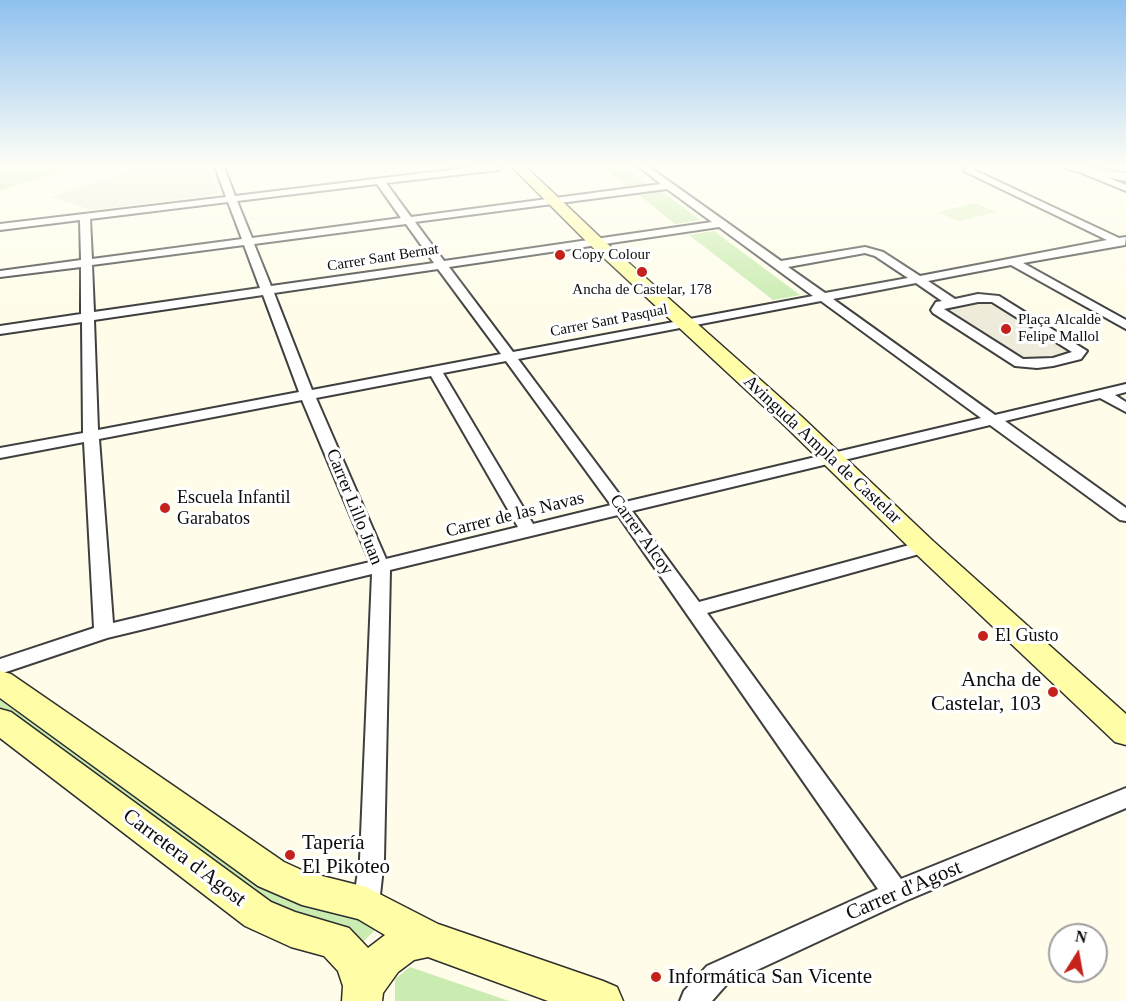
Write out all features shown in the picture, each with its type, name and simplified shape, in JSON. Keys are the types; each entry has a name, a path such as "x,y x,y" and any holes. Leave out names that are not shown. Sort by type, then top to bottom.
{"main road":[{"name":"Avinguda Ampla de Castelar","path":"567,214 1126,733"},
{"name":"Carretera d'Agost","path":"0,682 271,874 302,888 366,904 428,939 563,994 603,1001"},
{"name":"Carretera d'Agost","path":"0,721 258,914 291,929 335,941 353,959 363,994"},
{"path":"363,994 384,959 405,943 428,939"}],"street":[{"path":"0,227 112,214"},
{"name":"Carrer Lillo Juan","path":"237,214 307,394 381,568 372,859 366,904"},
{"name":"Carrer Alcoy","path":"403,214 622,508 896,892"},
{"path":"0,274 456,214"},
{"path":"705,214 1126,516"},
{"path":"1062,214 1123,242"},
{"path":"85,217 91,436 104,632"},
{"name":"Carrer Sant Bernat","path":"0,330 719,224"},
{"name":"Carrer Sant Pasqual","path":"0,453 1123,242"},
{"path":"778,265 864,250 879,254 952,302 978,298 995,299 1080,351 1076,356 1053,362 1020,363 937,310 940,305 952,302"},
{"path":"1014,262 1126,325"},
{"path":"435,371 529,531"},
{"name":"Carrer de las Navas","path":"0,667 104,632 381,568 1126,388"},
{"path":"1103,394 1126,408"},
{"path":"694,610 924,547"},
{"name":"Carrer d'Agost","path":"694,1001 717,975 896,892 1126,798"}],"green space":[{"path":"662,214 692,214 700,220 675,224"},
{"path":"942,214 989,214 959,221"},
{"path":"714,231 800,295 773,300 689,235"},
{"path":"3,697 375,923 375,930 362,943 287,920 0,713 0,700"},
{"path":"410,967 509,1001 395,1001 395,979"}],"shaded area":[{"name":"Plaça Alcalde Felipe Mallol","path":"976,301 998,306 1064,347 1067,352 1065,356 1056,359 1029,359 1016,354 949,310 950,306"}],"place":[{"name":"Copy Colour","path":"560,255"},
{"name":"Ancha de Castelar, 178","path":"642,272"},
{"name":"Plaça Alcalde Felipe Mallol","path":"1006,329"},
{"name":"Escuela Infantil Garabatos","path":"165,508"},
{"name":"El Gusto","path":"983,636"},
{"name":"Ancha de Castelar, 103","path":"1053,692"},
{"name":"Tapería El Pikoteo","path":"290,855"},
{"name":"Informática San Vicente","path":"656,977"}]}
